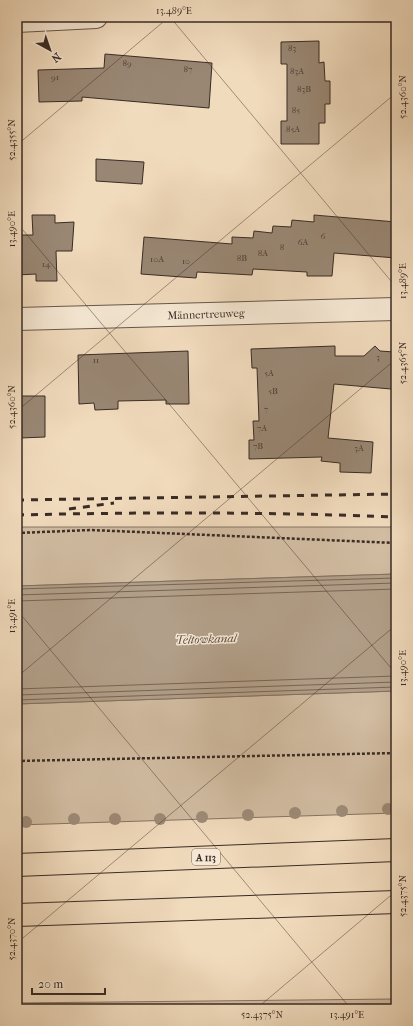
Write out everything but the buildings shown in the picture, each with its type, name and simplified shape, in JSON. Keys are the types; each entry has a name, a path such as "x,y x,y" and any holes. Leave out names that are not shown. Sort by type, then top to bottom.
{"highway":[{"name":"A 113","path":"17,865 396,850"},
{"path":"17,915 396,902"}],"street":[{"path":"17,21 96,17"},
{"name":"Männertreuweg","path":"17,319 396,309"}],"path":[{"path":"17,533 91,530 396,543"},
{"path":"17,761 396,753"}],"shaded area":[{"path":"17,527 396,527 396,574 17,586"},
{"path":"396,691 396,813 17,825 17,704"},
{"path":"396,999 396,1009 17,1009 17,1003"}],"water":[{"name":"Teltowkanal","path":"396,574 396,691 17,704 17,586"}],"railway":[{"path":"17,500 396,494"},
{"path":"69,509 114,503"},
{"path":"17,515 206,513 396,517"}]}
